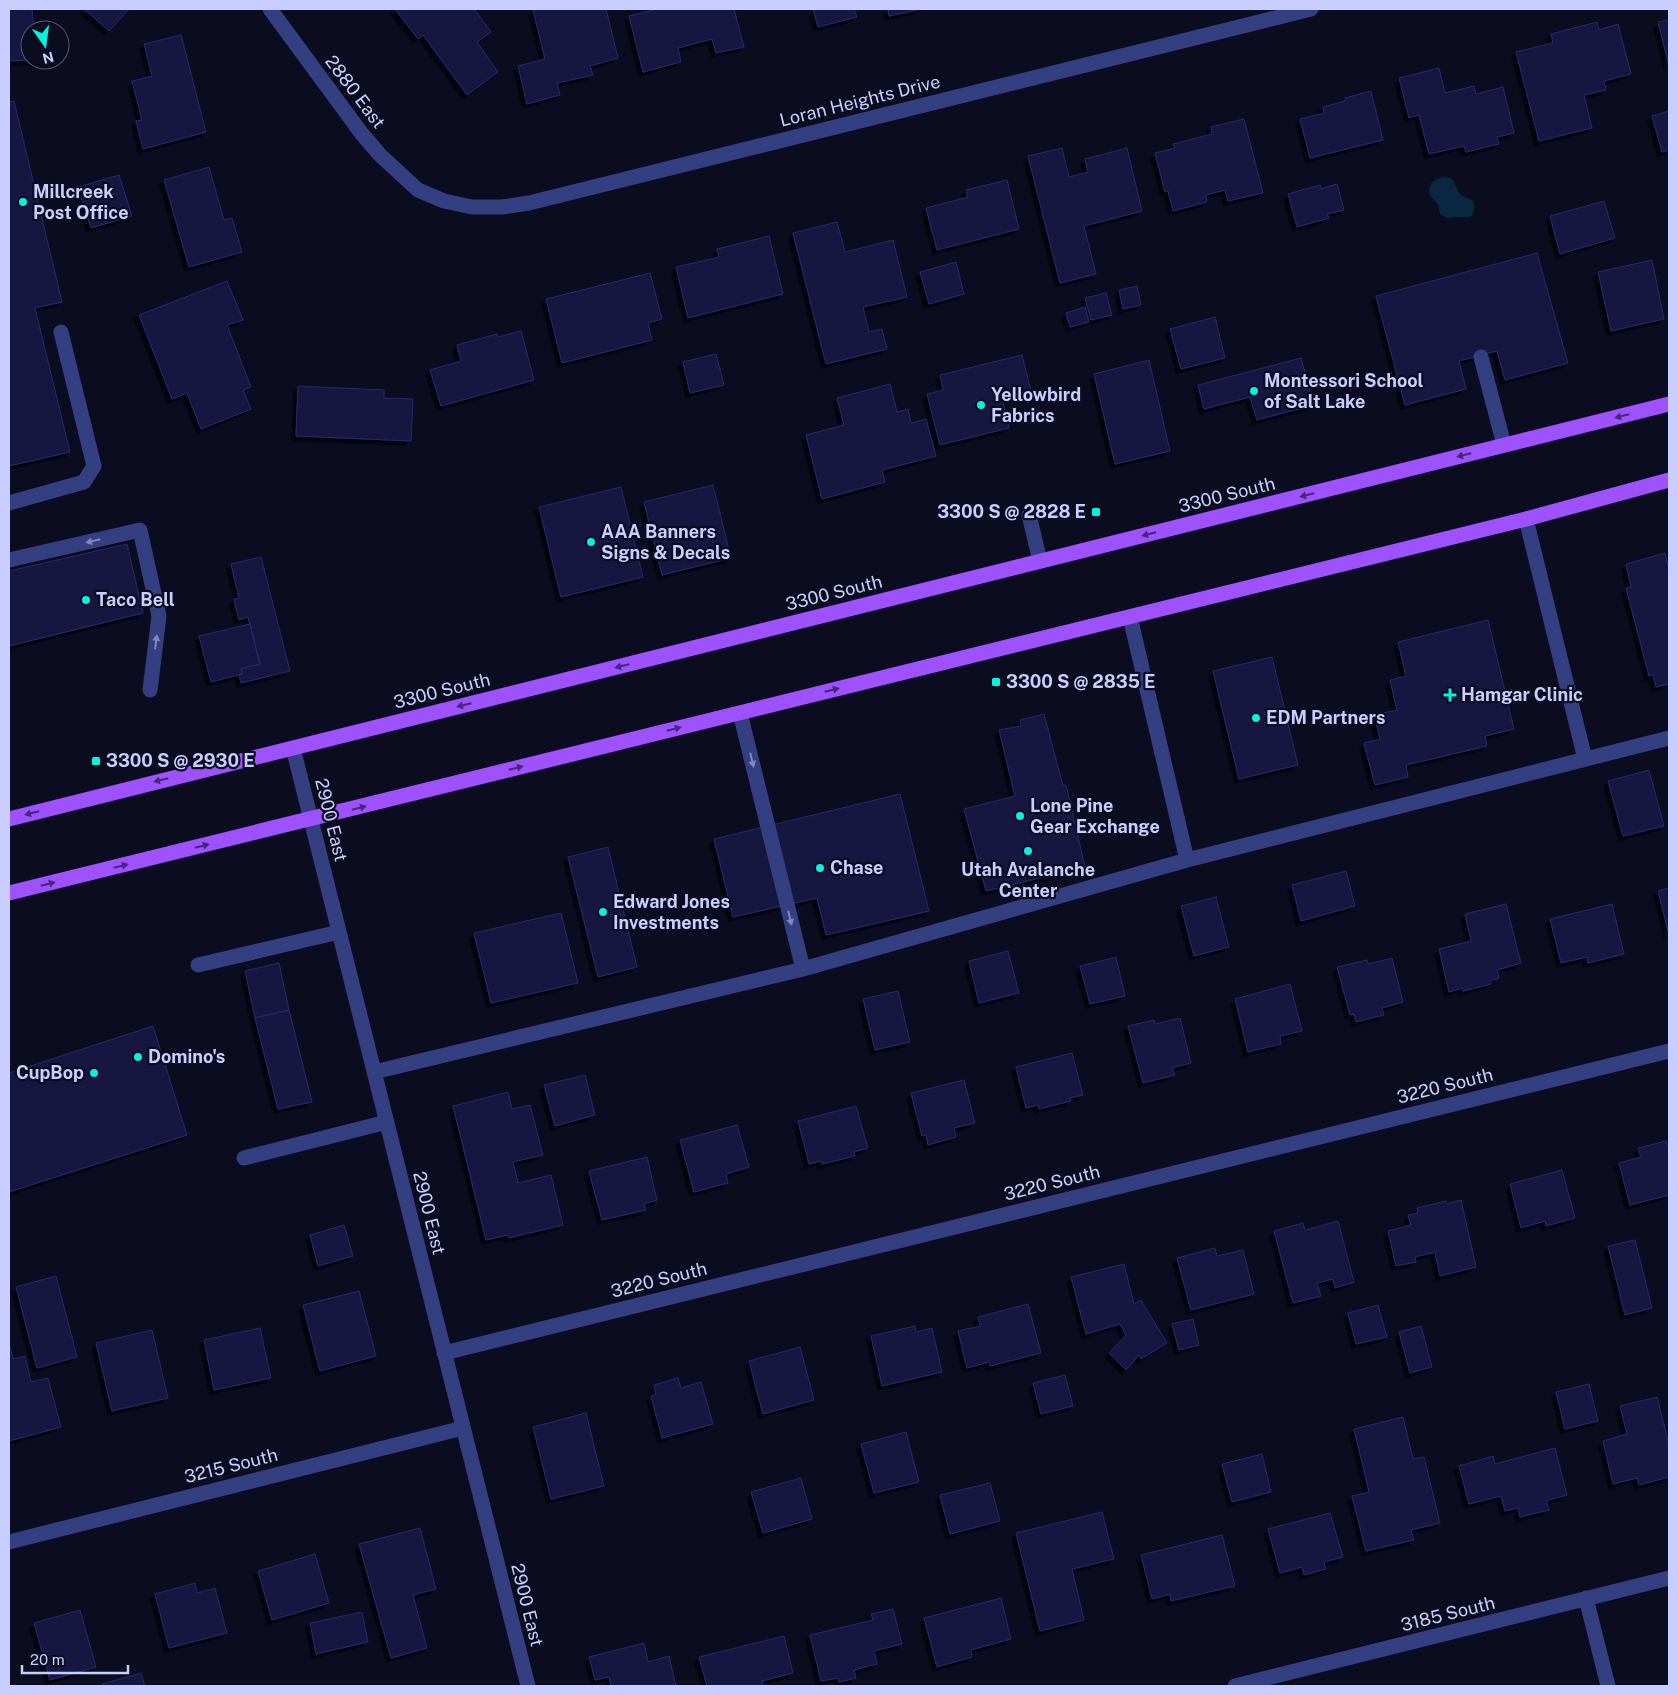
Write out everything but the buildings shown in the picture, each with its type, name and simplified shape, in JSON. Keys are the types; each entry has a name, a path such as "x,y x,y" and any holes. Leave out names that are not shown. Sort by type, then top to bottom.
{"main road":[{"name":"3300 South","path":"9,819 1669,404"},
{"path":"9,893 1526,519 1669,480"}],"street":[{"name":"2880 East","path":"270,9 362,134 380,155 418,190"},
{"name":"Loran Heights Drive","path":"418,190 444,201 472,207 502,207 529,203 1311,9"},
{"path":"9,503 84,482 94,466 61,332"},
{"path":"1481,357 1504,445"},
{"path":"1029,516 1040,561"},
{"path":"1526,519 1586,759"},
{"path":"9,560 140,530 159,616 150,690"},
{"path":"1130,617 1187,860"},
{"path":"740,712 803,969"},
{"path":"374,1072 803,969 1187,860 1669,738"},
{"name":"2900 East","path":"293,748 528,1686"},
{"path":"198,965 339,932"},
{"name":"3220 South","path":"444,1353 1669,1051"},
{"path":"244,1158 386,1122"},
{"name":"3215 South","path":"9,1542 463,1428"},
{"name":"3185 South","path":"1235,1686 1669,1578"},
{"path":"1586,1598 1608,1686"}],"water":[{"path":"1443,177 1451,178 1459,193 1473,201 1473,214 1470,217 1447,218 1440,214 1438,204 1431,196 1429,188 1433,182"}],"place":[{"name":"Millcreek Post Office","path":"23,202"},
{"name":"Montessori School of Salt Lake","path":"1254,391"},
{"name":"Yellowbird Fabrics","path":"981,405"},
{"name":"3300 S @ 2828 E","path":"1096,512"},
{"name":"AAA Banners Signs & Decals","path":"591,542"},
{"name":"Taco Bell","path":"86,600"},
{"name":"3300 S @ 2835 E","path":"996,682"},
{"name":"Hamgar Clinic","path":"1450,695"},
{"name":"EDM Partners","path":"1256,718"},
{"name":"3300 S @ 2930 E","path":"96,761"},
{"name":"Lone Pine Gear Exchange","path":"1020,816"},
{"name":"Utah Avalanche Center","path":"1028,851"},
{"name":"Chase","path":"820,868"},
{"name":"Edward Jones Investments","path":"603,912"},
{"name":"Domino's","path":"138,1057"},
{"name":"CupBop","path":"94,1073"}]}
